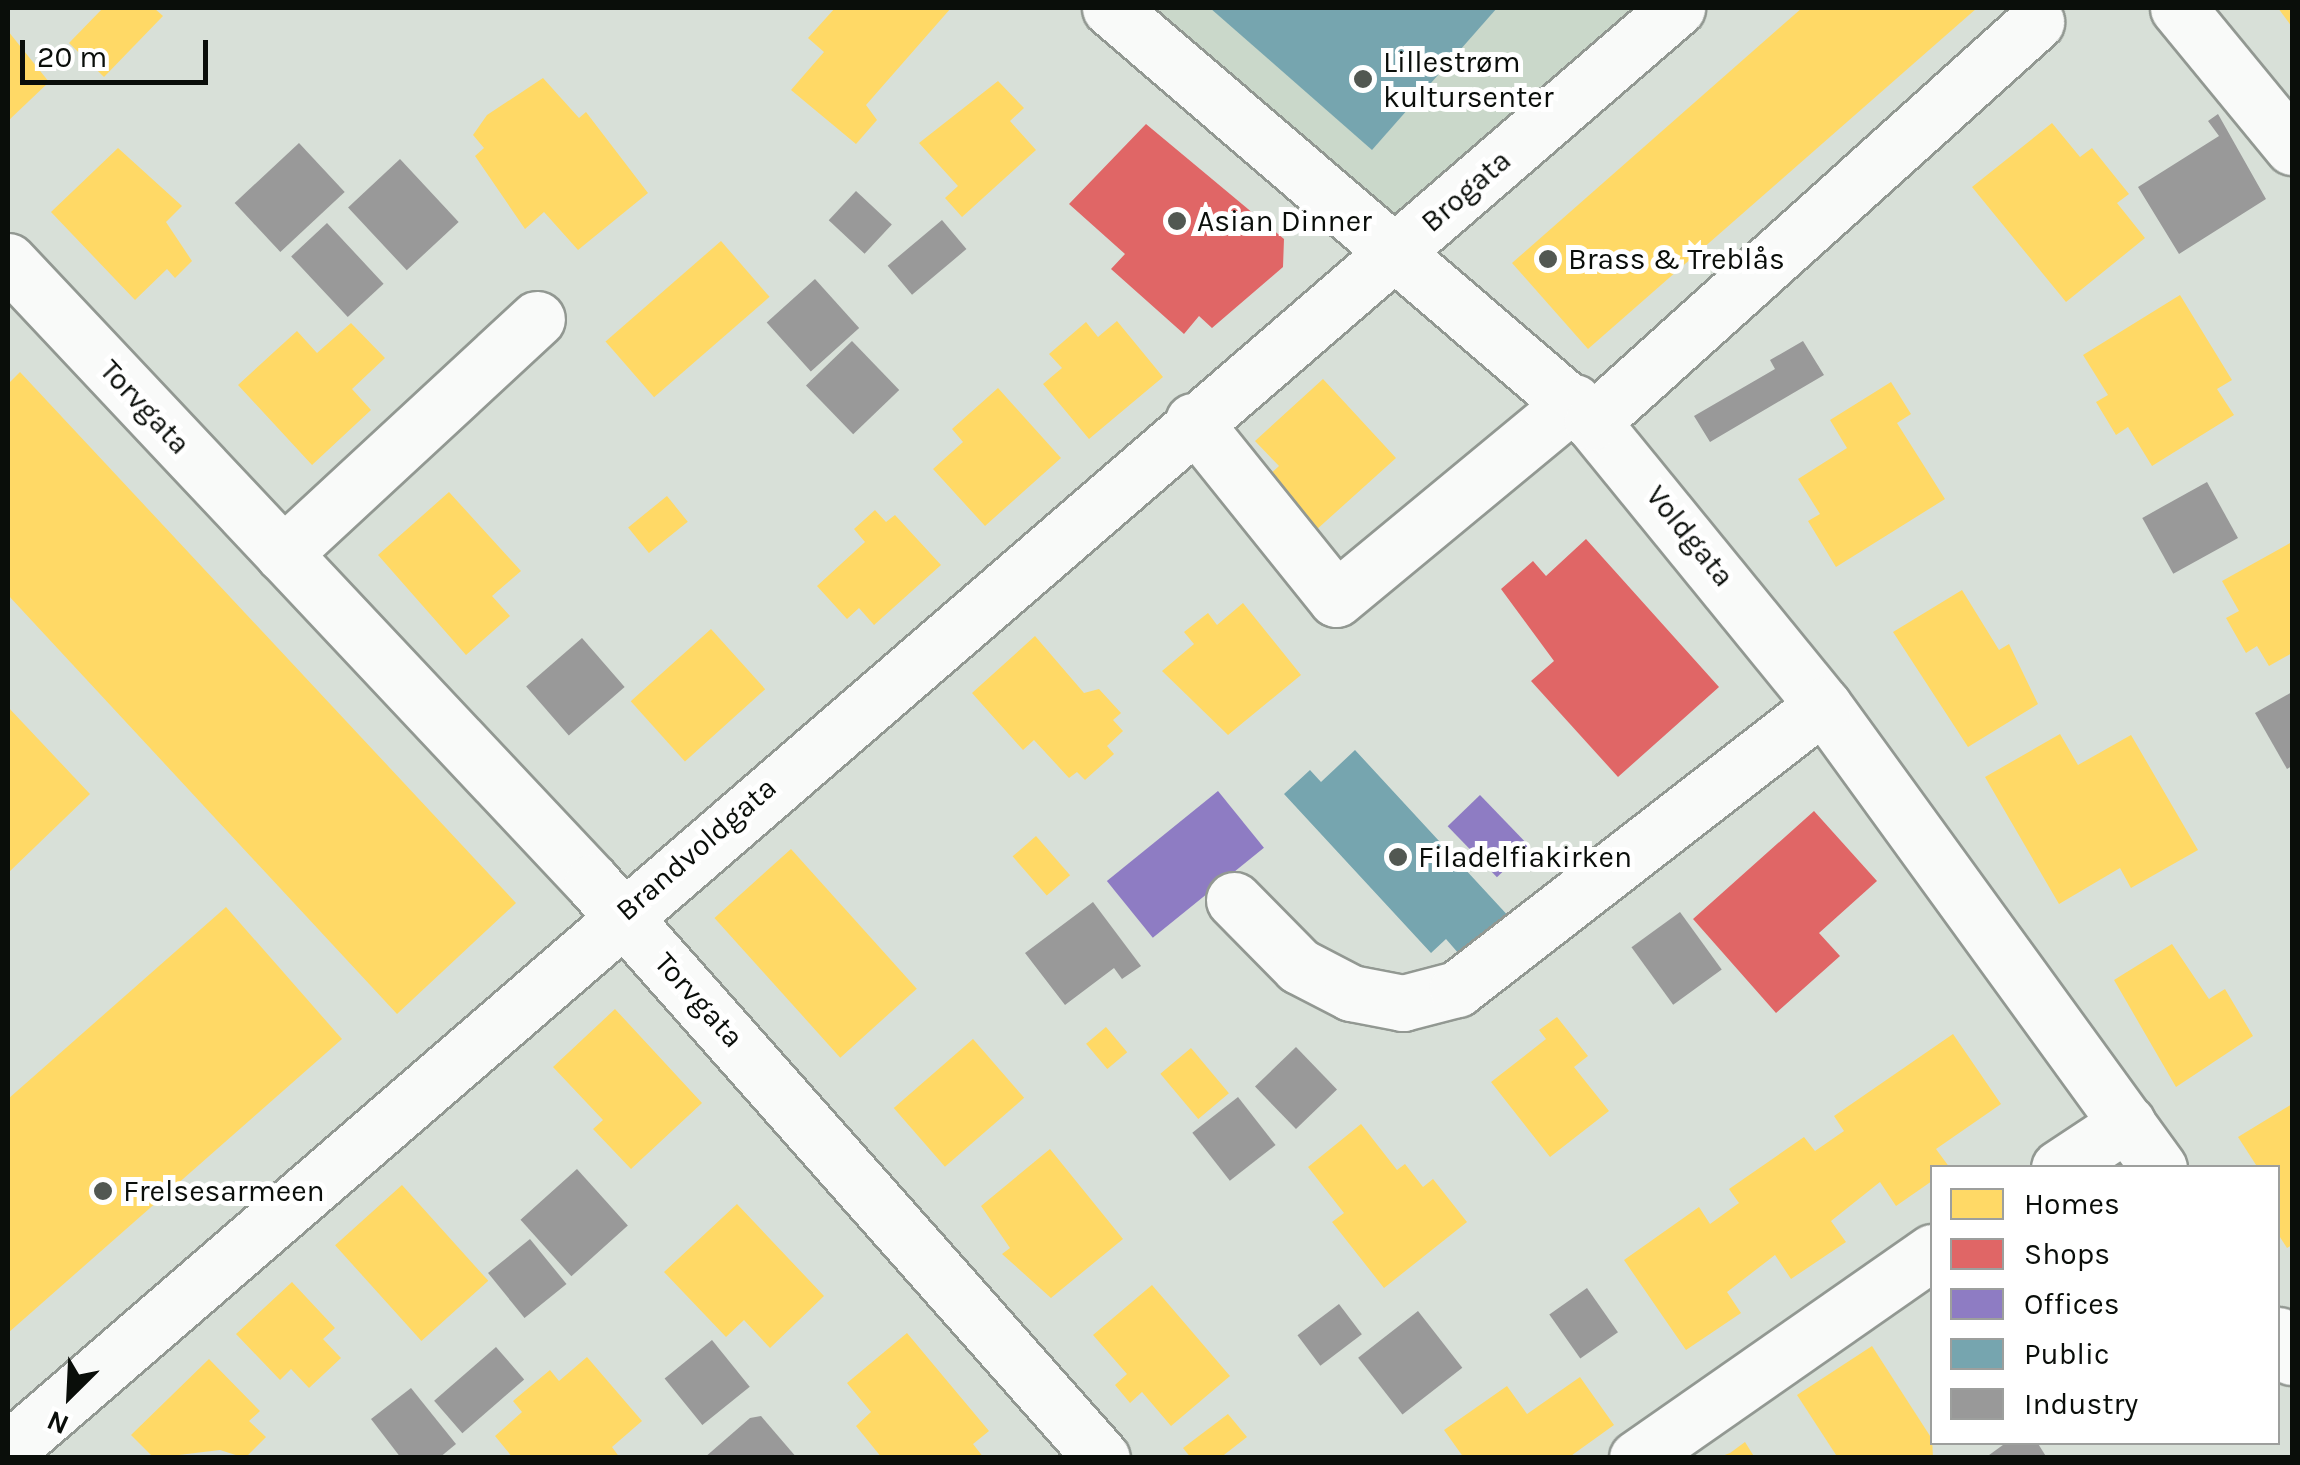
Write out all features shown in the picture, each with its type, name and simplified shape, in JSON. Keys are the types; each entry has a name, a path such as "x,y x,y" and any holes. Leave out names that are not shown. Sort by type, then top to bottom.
{"street":[{"name":"Voldgata","path":"1110,8 1391,256 1583,412 1823,705 2157,1165"},
{"name":"Brogata","path":"1391,256 1677,8"},
{"path":"2178,8 2292,147"},
{"path":"1193,421 1336,599 1583,412 2036,22"},
{"name":"Brandvoldgata","path":"8,1450 606,898 1391,256"},
{"name":"Torvgata","path":"8,261 606,898 1102,1458"},
{"path":"282,554 537,319"},
{"path":"1234,900 1299,966 1351,993 1403,1004 1457,989 1823,705"},
{"path":"2064,1165 2127,1123"},
{"path":"1637,1458 1930,1253"}],"shaded area":[{"path":"1101,8 1694,8 1433,251"}],"building: Homes":[{"path":"103,8 154,8 163,16 104,77 69,43"},
{"path":"835,8 951,8 866,105 877,120 856,144 791,90 824,52 808,38"},
{"path":"1802,8 1977,8 1588,349 1512,263"},
{"path":"2278,8 2292,8 2292,27"},
{"path":"8,31 49,82 8,121"},
{"path":"543,78 579,118 586,112 648,193 578,250 544,212 525,229 475,156 484,148 473,135 487,115"},
{"path":"998,81 1024,108 1010,121 1036,150 962,217 945,198 958,186 919,143"},
{"path":"2052,123 2080,157 2092,148 2129,194 2117,203 2145,238 2066,302 1972,187"},
{"path":"118,148 182,206 166,222 192,261 175,278 167,269 135,300 51,212"},
{"path":"721,241 770,297 654,397 606,341"},
{"path":"2180,295 2232,380 2217,389 2234,415 2152,466 2128,427 2116,435 2096,402 2108,395 2083,355"},
{"path":"1117,321 1163,377 1089,439 1043,384 1062,368 1049,354 1086,322 1098,337"},
{"path":"351,323 385,358 352,389 371,410 312,465 238,385 297,331 317,353"},
{"path":"20,372 516,903 397,1014 8,595 8,384"},
{"path":"1323,379 1396,458 1315,531 1266,478 1279,466 1255,441"},
{"path":"1891,382 1911,414 1897,423 1945,499 1836,567 1808,521 1820,514 1798,479 1847,448 1830,420"},
{"path":"998,388 1061,458 985,526 933,469 963,442 952,429"},
{"path":"449,492 521,571 492,596 510,616 466,655 378,555"},
{"path":"667,496 688,522 649,553 628,527"},
{"path":"875,510 886,522 895,515 941,565 874,625 859,608 847,619 817,586 865,542 854,529"},
{"path":"2292,542 2292,653 2269,666 2257,646 2246,653 2226,618 2239,611 2222,581"},
{"path":"1962,590 1999,650 2009,644 2038,704 1968,747 1893,632"},
{"path":"1243,603 1301,675 1228,735 1162,671 1194,644 1184,632 1208,613 1217,625"},
{"path":"711,629 765,689 685,761 631,701"},
{"path":"1035,636 1084,693 1099,689 1121,713 1113,720 1123,731 1107,746 1114,754 1085,780 1077,772 1069,778 1034,740 1023,750 972,693"},
{"path":"8,707 90,794 8,873"},
{"path":"2060,734 2078,765 2131,735 2198,850 2131,888 2120,868 2059,904 1985,777"},
{"path":"1036,836 1070,875 1047,896 1013,856"},
{"path":"791,849 917,989 840,1058 714,918"},
{"path":"226,907 342,1039 8,1333 8,1099"},
{"path":"2172,944 2209,999 2225,989 2253,1036 2176,1087 2114,980"},
{"path":"615,1009 702,1103 631,1169 593,1129 603,1120 553,1067"},
{"path":"1557,1017 1588,1056 1574,1067 1609,1111 1550,1157 1491,1082 1546,1039 1539,1030"},
{"path":"1106,1027 1127,1052 1107,1069 1086,1044"},
{"path":"1953,1034 2001,1104 1936,1149 1948,1165 1930,1165 1930,1182 1896,1206 1880,1182 1831,1221 1846,1242 1791,1279 1775,1255 1727,1292 1741,1313 1686,1350 1624,1260 1699,1207 1710,1224 1739,1203 1729,1189 1804,1137 1815,1151 1844,1131 1834,1116"},
{"path":"973,1039 1024,1098 945,1167 894,1108"},
{"path":"1191,1048 1229,1093 1198,1119 1160,1074"},
{"path":"2292,1104 2292,1245 2287,1248 2280,1237 2280,1165 2256,1165 2238,1137"},
{"path":"1361,1124 1397,1170 1405,1164 1423,1187 1433,1179 1467,1222 1384,1288 1332,1222 1344,1213 1308,1167"},
{"path":"1050,1149 1123,1239 1051,1298 1002,1254 1010,1248 981,1206"},
{"path":"402,1185 488,1281 421,1341 335,1245"},
{"path":"737,1204 824,1296 770,1348 744,1320 726,1337 664,1272"},
{"path":"292,1282 335,1328 323,1339 341,1358 309,1388 291,1369 280,1380 236,1334"},
{"path":"1152,1285 1230,1376 1171,1426 1142,1392 1130,1403 1115,1385 1127,1374 1093,1335"},
{"path":"907,1333 989,1431 973,1444 984,1458 882,1458 856,1426 871,1412 847,1383"},
{"path":"1872,1346 1930,1436 1933,1458 1838,1458 1797,1395"},
{"path":"587,1357 642,1421 612,1447 620,1458 513,1458 495,1436 522,1412 513,1401 550,1370 559,1381"},
{"path":"209,1359 260,1411 249,1421 266,1437 245,1458 220,1450 154,1458 131,1435"},
{"path":"1580,1377 1614,1425 1568,1458 1464,1458 1444,1430 1507,1386 1527,1414"},
{"path":"1228,1414 1247,1437 1220,1458 1191,1458 1183,1448"},
{"path":"1745,1442 1755,1458 1717,1458 1730,1453"}],"building: Shops":[{"name":"Asian Dinner","path":"1146,124 1284,239 1283,267 1212,328 1199,316 1184,334 1111,269 1125,254 1069,204"},
{"path":"1586,539 1719,687 1618,777 1531,681 1554,661 1501,589 1533,561 1546,576"},
{"path":"1814,811 1877,881 1819,933 1840,956 1776,1013 1693,919"}],"building: Offices":[{"path":"1218,791 1264,848 1153,938 1107,881"},
{"path":"1480,795 1529,846 1497,877 1448,826"}],"building: Public":[{"name":"Lillestrøm kultursenter","path":"1210,8 1497,8 1372,150"},
{"name":"Filadelfiakirken","path":"1355,750 1512,920 1466,962 1446,939 1431,953 1284,794 1310,770 1321,782"}],"building: Industry":[{"path":"2218,114 2266,199 2179,254 2138,187 2219,136 2208,121"},
{"path":"299,143 345,192 280,252 235,203"},
{"path":"400,159 459,222 407,270 348,207"},
{"path":"856,191 892,224 865,254 829,220"},
{"path":"942,220 966,249 912,295 888,266"},
{"path":"327,223 384,284 348,317 291,256"},
{"path":"815,279 859,328 811,372 767,322"},
{"path":"852,341 899,390 853,434 806,385"},
{"path":"1803,341 1824,375 1710,442 1694,416 1775,369 1770,360"},
{"path":"2207,482 2238,538 2173,574 2142,518"},
{"path":"582,638 625,687 569,736 526,687"},
{"path":"2292,692 2292,766 2287,769 2255,713"},
{"path":"1093,902 1141,966 1122,979 1114,968 1065,1005 1025,953"},
{"path":"1680,912 1722,969 1673,1005 1631,947"},
{"path":"1296,1047 1337,1089 1296,1129 1255,1087"},
{"path":"1238,1097 1276,1145 1230,1181 1192,1133"},
{"path":"577,1169 628,1225 571,1276 521,1220"},
{"path":"530,1239 567,1284 525,1318 488,1273"},
{"path":"1587,1288 1618,1332 1580,1359 1549,1314"},
{"path":"1339,1304 1362,1334 1320,1366 1297,1335"},
{"path":"1418,1311 1462,1368 1402,1415 1358,1358"},
{"path":"712,1340 750,1387 702,1425 665,1378"},
{"path":"496,1347 524,1379 462,1433 434,1401"},
{"path":"411,1388 456,1444 439,1458 401,1458 371,1419"},
{"path":"761,1416 797,1458 704,1458 750,1418"},
{"path":"2003,1445 2039,1445 2047,1458 1985,1458"}],"place":[{"name":"Lillestrøm kultursenter","path":"1363,79"},
{"name":"Asian Dinner","path":"1177,221"},
{"name":"Brass & Treblås","path":"1548,259"},
{"name":"Filadelfiakirken","path":"1398,857"},
{"name":"Frelsesarmeen","path":"103,1191"}]}
